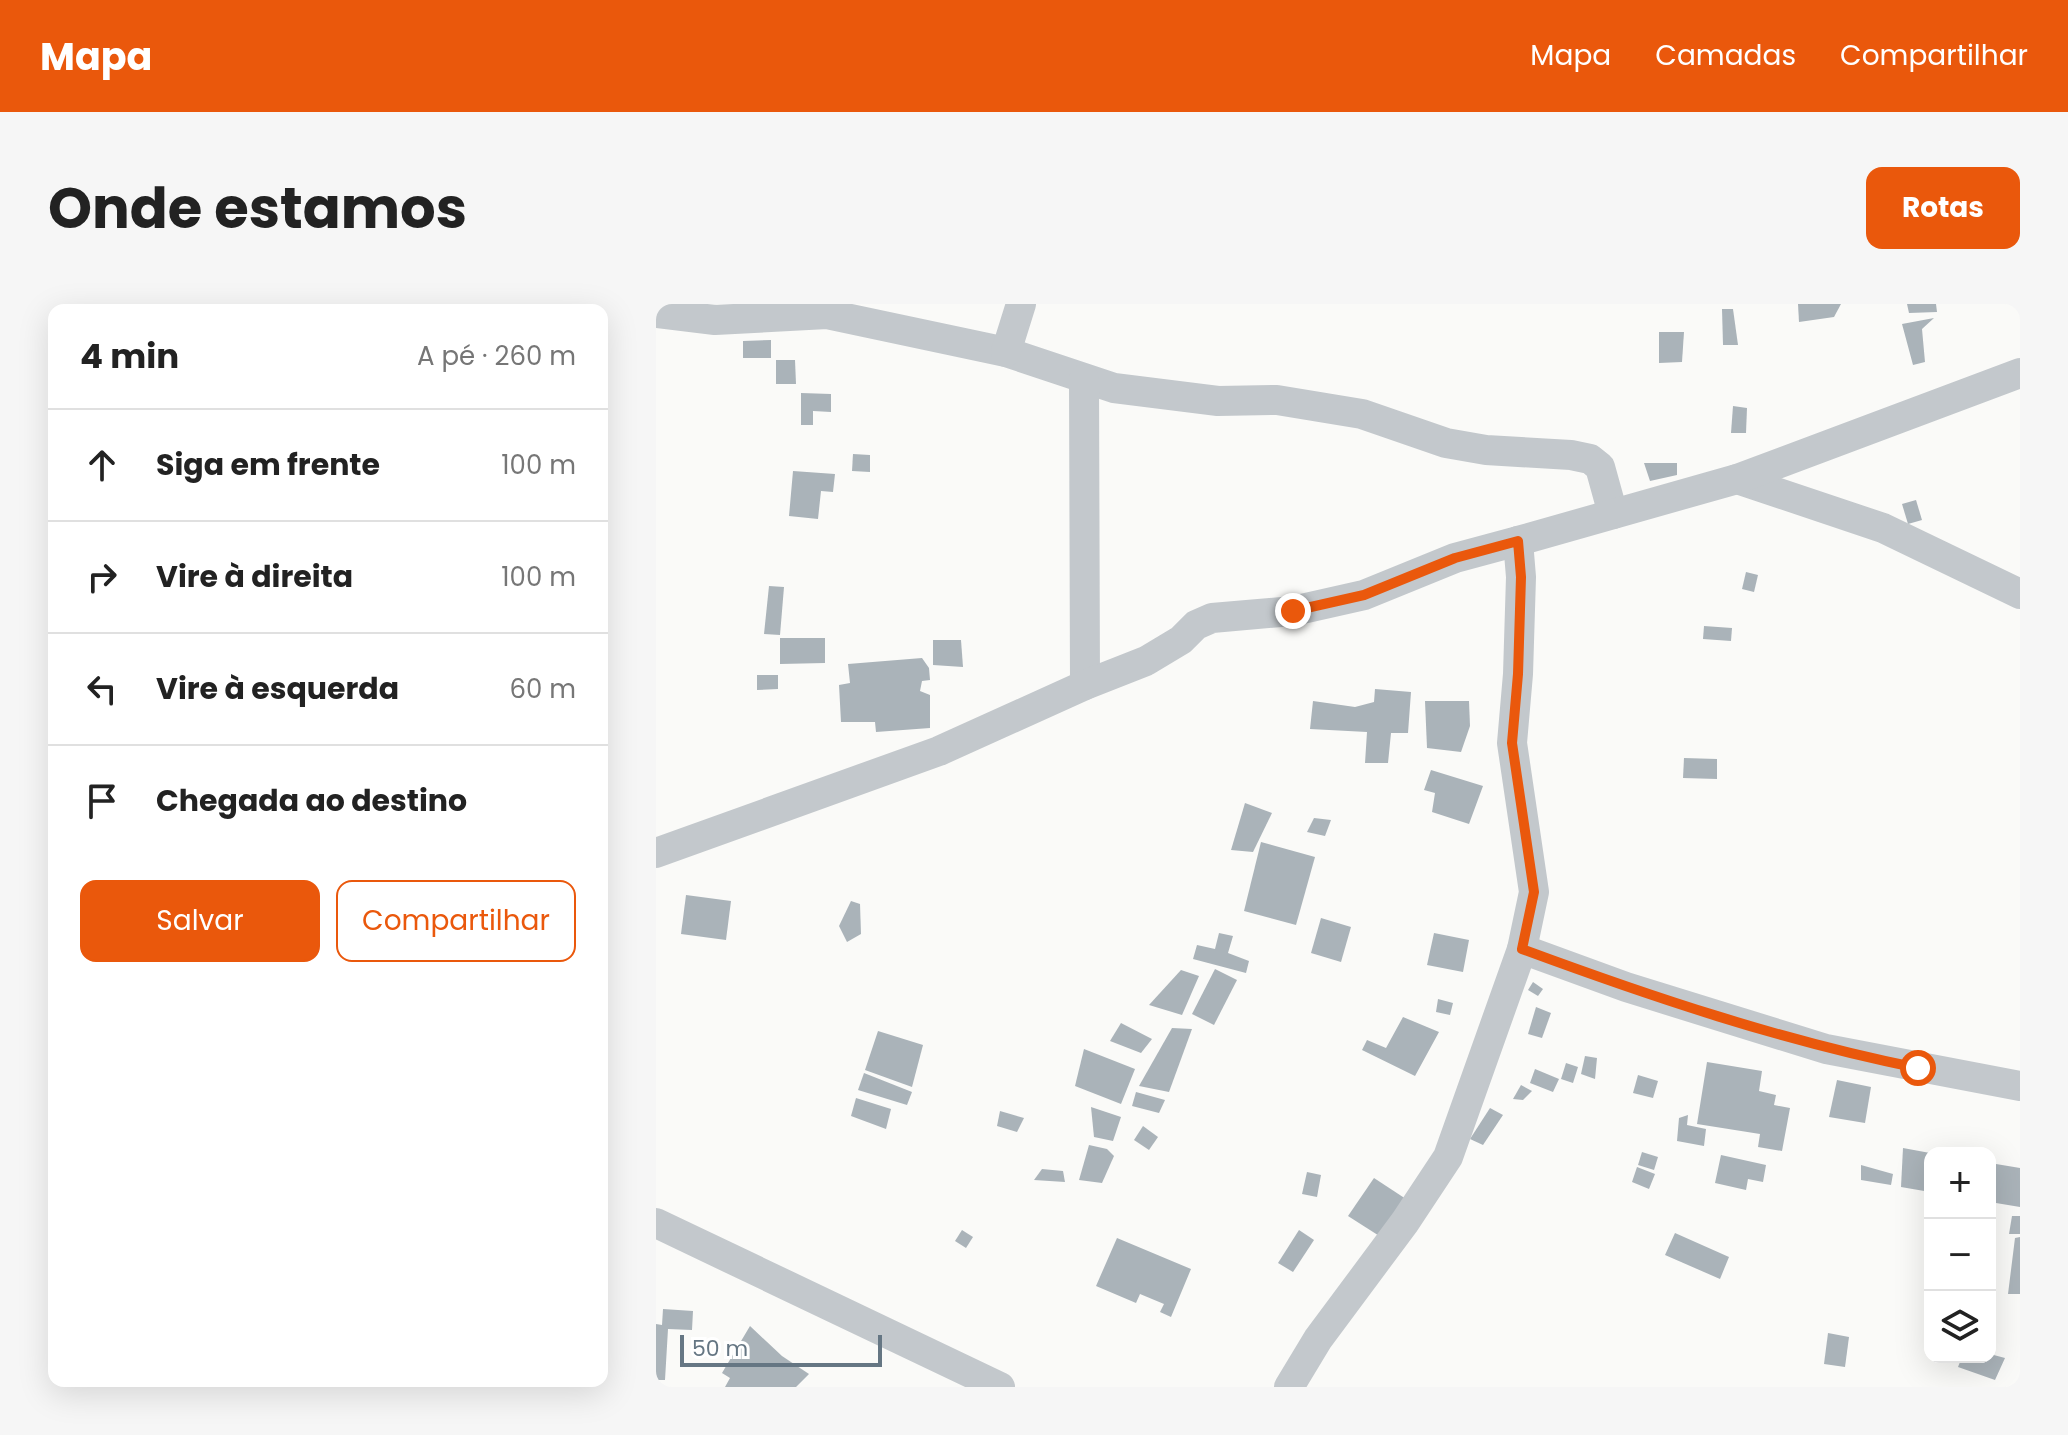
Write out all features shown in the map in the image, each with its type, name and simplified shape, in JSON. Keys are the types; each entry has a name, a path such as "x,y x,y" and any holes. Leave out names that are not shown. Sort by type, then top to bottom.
{"street":[{"path":"1006,352 1021,304"},
{"path":"670,311 715,320 827,314 1006,352 1084,379 1156,396 1218,401 1277,400 1362,414 1446,443 1590,459 1600,467 1613,514"},
{"path":"656,853 939,751 1146,661 1181,640 1196,625 1212,618 1293,611 1364,595 1455,558 1737,479 2020,373"},
{"path":"1084,379 1085,685"},
{"path":"1737,479 1883,528 2020,594"},
{"path":"1289,1387 1318,1339 1405,1222 1448,1157 1522,949 1534,892 1512,743 1521,577 1518,541"},
{"path":"1522,949 1626,987 1826,1049 2020,1086"},
{"path":"656,1223 1000,1387"}],"building":[{"path":"1798,304 1841,304 1834,317 1799,322"},
{"path":"1907,304 1936,304 1937,312 1909,313"},
{"path":"1722,309 1733,309 1738,345 1723,345"},
{"path":"1934,318 1922,329 1925,362 1913,365 1902,324"},
{"path":"1659,332 1684,332 1682,362 1659,363"},
{"path":"771,340 771,358 743,358 743,341"},
{"path":"776,360 795,360 796,384 776,384"},
{"path":"801,393 831,394 831,412 813,411 813,425 801,425"},
{"path":"1733,406 1747,408 1746,433 1731,433"},
{"path":"853,454 870,455 870,472 852,471"},
{"path":"1644,463 1677,463 1677,475 1650,481"},
{"path":"793,471 835,474 833,492 821,491 818,519 789,516"},
{"path":"1916,500 1922,520 1908,524 1902,504"},
{"path":"1746,572 1758,575 1754,592 1742,589"},
{"path":"769,586 784,587 780,635 764,634"},
{"path":"1704,626 1732,628 1731,641 1703,639"},
{"path":"780,638 825,638 825,663 780,664"},
{"path":"933,640 961,640 963,667 933,665"},
{"path":"922,658 929,668 930,680 922,681 920,691 930,695 930,728 876,732 875,722 841,722 839,685 850,683 848,664"},
{"path":"757,675 778,675 778,689 757,690"},
{"path":"1375,689 1411,692 1408,733 1391,733 1388,763 1365,763 1367,732 1310,729 1313,701 1355,707 1374,702"},
{"path":"1425,701 1469,701 1470,726 1461,752 1427,748"},
{"path":"1684,758 1717,759 1717,779 1683,778"},
{"path":"1431,770 1483,786 1469,824 1432,812 1435,793 1424,790"},
{"path":"1245,803 1272,813 1253,852 1231,850"},
{"path":"1314,818 1331,820 1325,836 1307,832"},
{"path":"1261,842 1315,857 1296,925 1244,911"},
{"path":"686,895 731,901 726,940 681,934"},
{"path":"851,901 860,904 861,934 847,942 839,926"},
{"path":"1321,918 1351,927 1341,962 1311,953"},
{"path":"1219,933 1233,936 1228,953 1249,961 1246,973 1193,959 1197,945 1215,949"},
{"path":"1434,933 1469,940 1463,972 1427,965"},
{"path":"1215,969 1237,980 1214,1025 1192,1014"},
{"path":"1181,970 1199,976 1182,1015 1149,1005"},
{"path":"1533,982 1543,989 1538,996 1528,990"},
{"path":"1438,999 1453,1003 1450,1015 1436,1012"},
{"path":"1536,1007 1551,1013 1542,1038 1528,1034"},
{"path":"1403,1017 1439,1032 1415,1076 1362,1050 1367,1040 1386,1048"},
{"path":"1121,1023 1152,1039 1141,1053 1110,1041"},
{"path":"1172,1028 1192,1029 1169,1092 1139,1086"},
{"path":"878,1031 923,1045 912,1087 865,1070"},
{"path":"1084,1049 1135,1069 1121,1104 1075,1086"},
{"path":"1585,1056 1597,1058 1595,1079 1581,1074"},
{"path":"1707,1062 1762,1071 1759,1091 1776,1095 1774,1105 1790,1108 1782,1151 1758,1147 1760,1134 1697,1124"},
{"path":"1566,1063 1578,1067 1573,1083 1561,1079"},
{"path":"1535,1069 1559,1079 1553,1092 1530,1083"},
{"path":"864,1073 912,1092 907,1105 858,1090"},
{"path":"1638,1075 1658,1081 1653,1098 1633,1093"},
{"path":"1837,1080 1871,1087 1865,1123 1829,1117"},
{"path":"1521,1085 1532,1091 1523,1100 1513,1099"},
{"path":"1136,1092 1165,1100 1159,1113 1132,1106"},
{"path":"856,1098 891,1109 886,1129 851,1116"},
{"path":"1091,1107 1121,1117 1113,1141 1094,1137"},
{"path":"1490,1108 1503,1115 1483,1145 1470,1139"},
{"path":"1000,1111 1024,1118 1017,1132 997,1126"},
{"path":"1688,1115 1687,1125 1706,1129 1704,1146 1677,1141 1679,1118"},
{"path":"1143,1126 1158,1137 1149,1150 1134,1140"},
{"path":"1089,1145 1107,1149 1114,1156 1102,1183 1079,1180"},
{"path":"1903,1148 1924,1152 1924,1191 1901,1187"},
{"path":"1642,1152 1658,1157 1654,1170 1638,1165"},
{"path":"1721,1155 1766,1165 1763,1182 1748,1179 1746,1190 1715,1183"},
{"path":"1996,1164 2020,1168 2020,1207 1996,1203"},
{"path":"1861,1165 1893,1174 1891,1185 1861,1180"},
{"path":"1637,1167 1655,1174 1649,1189 1632,1182"},
{"path":"1042,1169 1063,1171 1065,1182 1034,1180"},
{"path":"1307,1172 1321,1175 1317,1197 1302,1194"},
{"path":"1374,1178 1409,1201 1384,1239 1348,1216"},
{"path":"2012,1216 2020,1216 2020,1234 2009,1234"},
{"path":"962,1230 973,1237 966,1248 955,1241"},
{"path":"1299,1230 1314,1240 1293,1272 1278,1263"},
{"path":"1675,1233 1729,1257 1720,1279 1665,1255"},
{"path":"2020,1237 2020,1294 2008,1294 2015,1238"},
{"path":"1117,1238 1191,1269 1171,1317 1160,1312 1164,1304 1140,1294 1136,1303 1096,1286"},
{"path":"663,1309 693,1311 692,1330 668,1329 665,1380 656,1380 656,1324 662,1325"},
{"path":"750,1326 782,1356 809,1374 796,1387 725,1387 730,1378 722,1373"},
{"path":"1828,1333 1849,1337 1845,1367 1824,1364"},
{"path":"1996,1356 2005,1358 1995,1380 1958,1367 1960,1363 1996,1363"}],"route":[{"path":"1293,611 1364,595 1455,558 1518,541 1521,577 1512,743 1516,788 1529,846 1534,892 1522,949 1626,987 1826,1049 1918,1068"}]}
